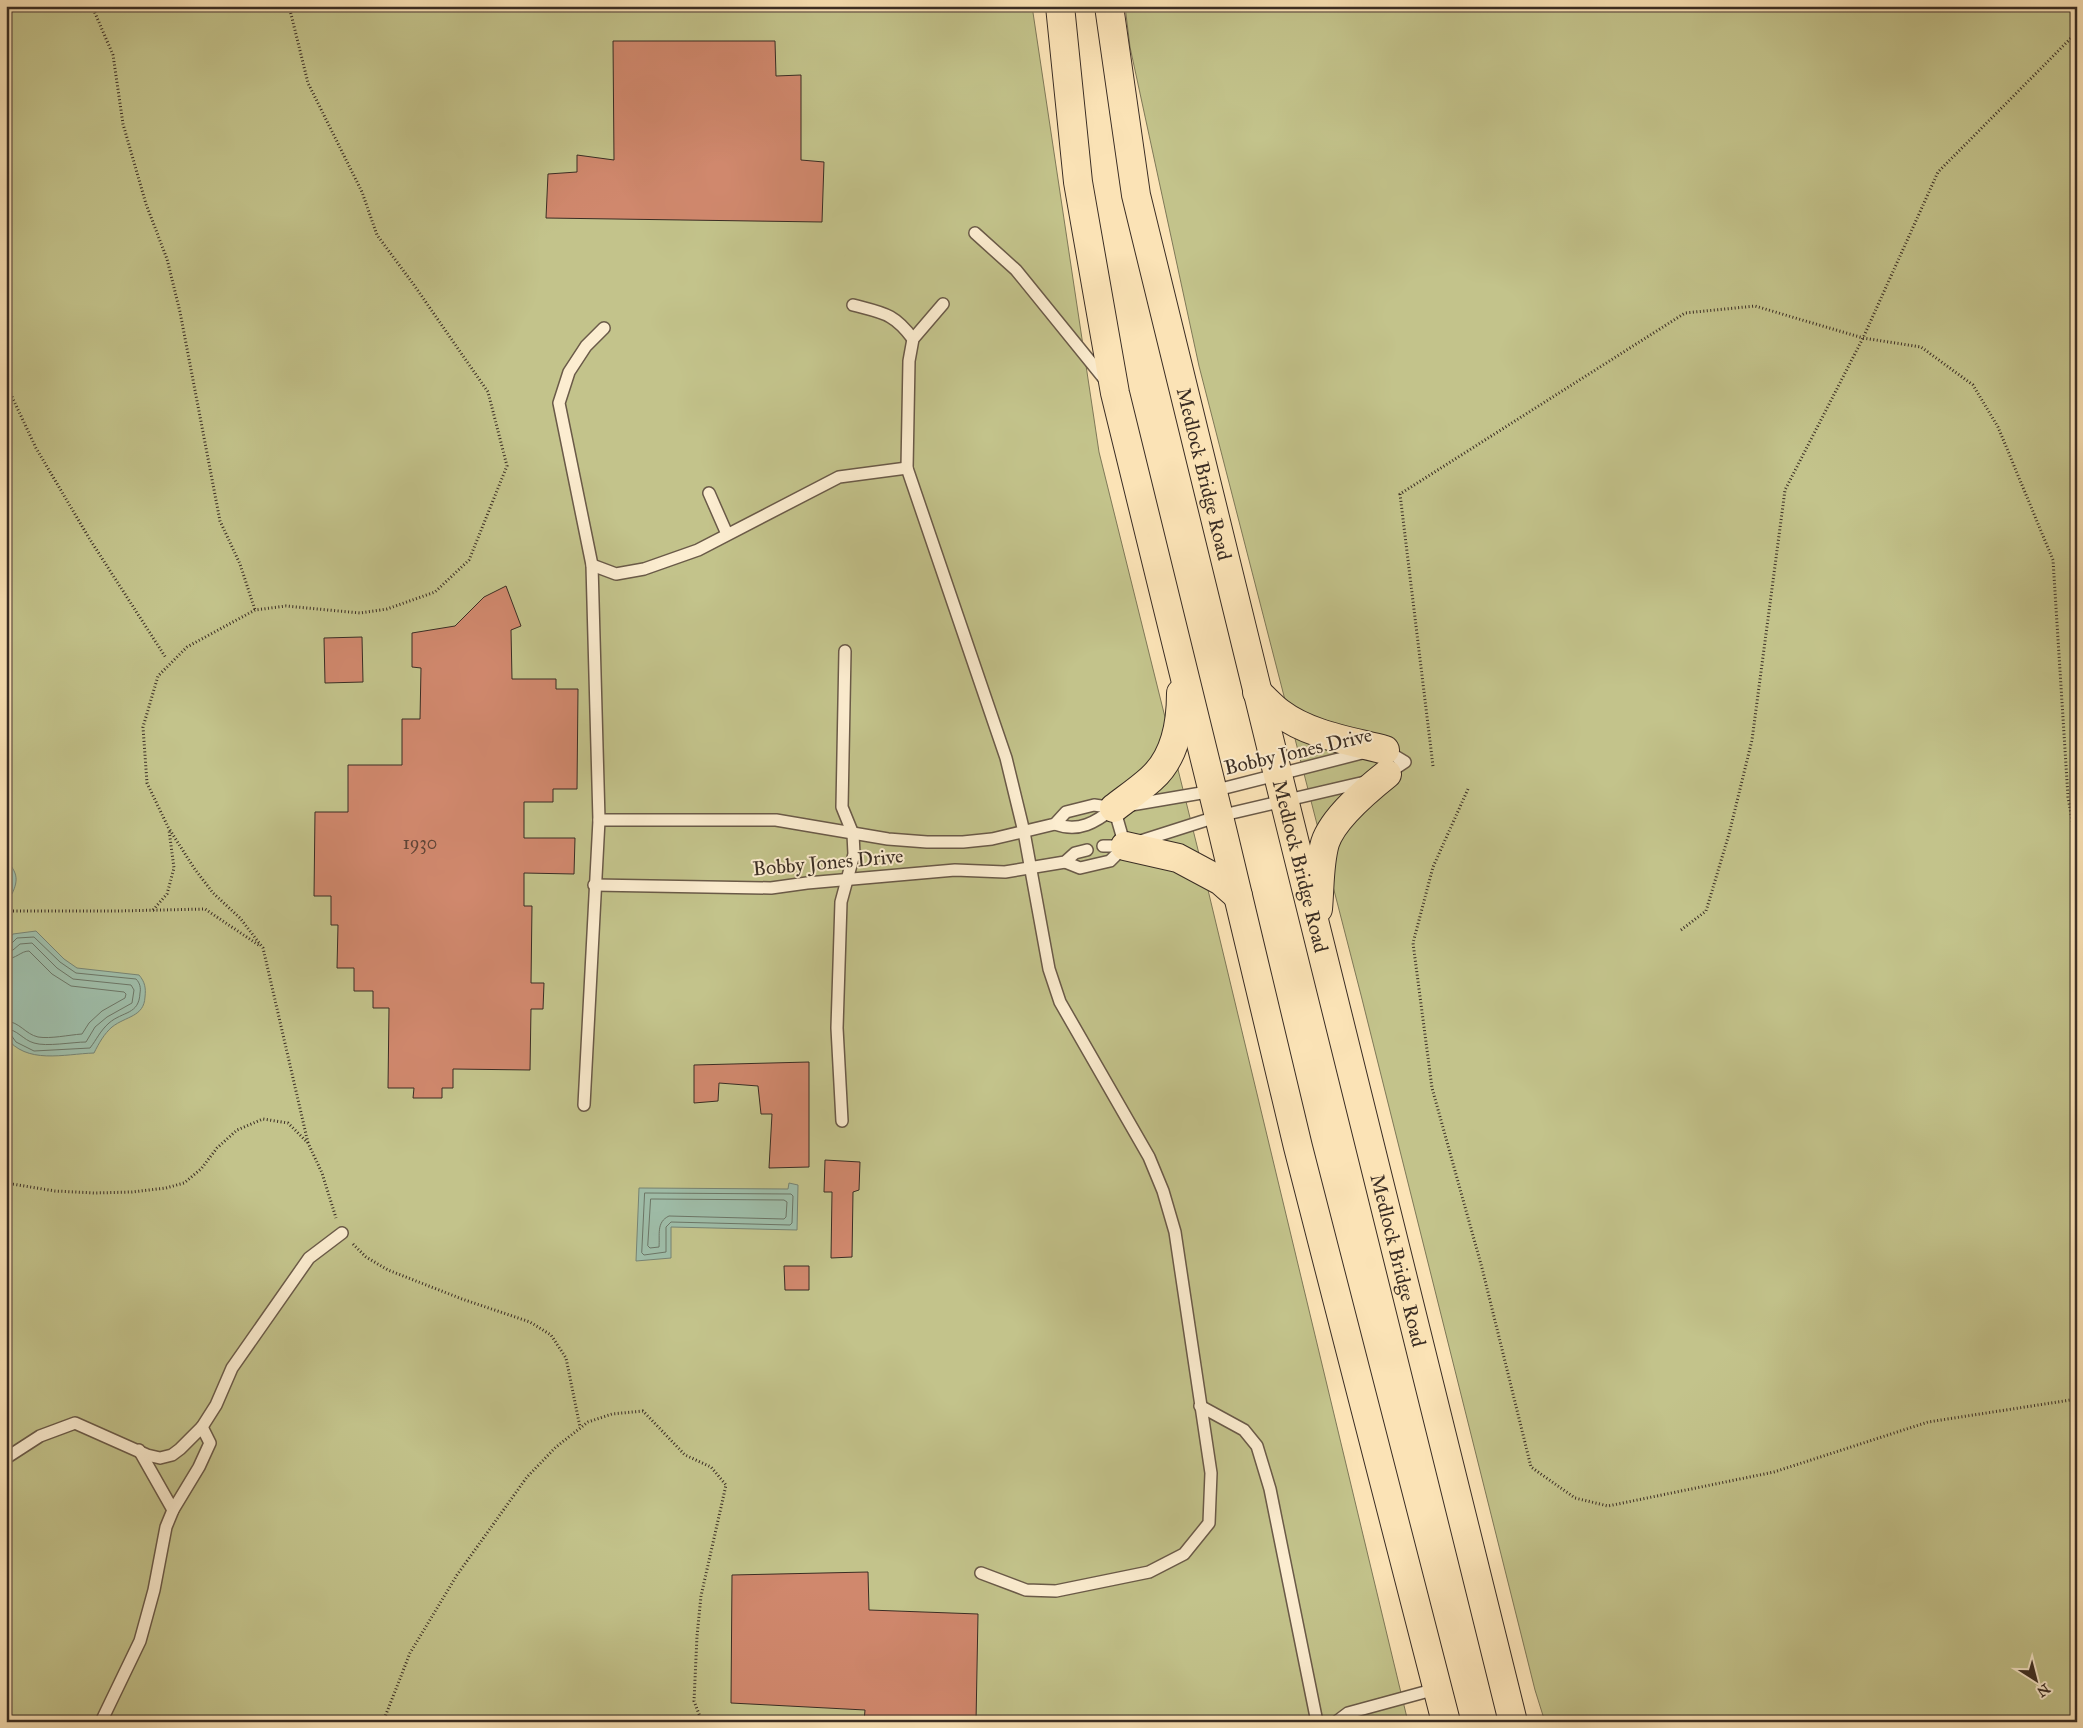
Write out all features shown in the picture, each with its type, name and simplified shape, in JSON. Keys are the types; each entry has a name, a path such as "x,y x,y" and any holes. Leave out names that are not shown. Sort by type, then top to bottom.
{"highway":[{"path":"1060,6 1078,182 1115,393 1298,1147 1446,1722"},
{"name":"Medlock Bridge Road","path":"1109,6 1136,195 1284,802 1513,1722"},
{"path":"1114,808 1151,779 1170,756 1181,706 1181,667"},
{"path":"1257,692 1281,714 1386,762 1364,792 1341,816 1326,841 1322,862 1317,933"},
{"path":"1114,846 1178,858 1221,881 1238,896"}],"lane":[{"path":"974,233 1016,270 1115,393"},
{"path":"943,304 913,340 909,361 907,468 1006,758 1024,832 1049,969 1060,1002 1149,1157 1163,1191 1175,1232 1211,1473 1209,1523 1184,1554 1149,1572 1056,1591 1026,1590 981,1573"},
{"path":"853,305 889,315 903,325 913,340"},
{"path":"584,1105 594,885 599,820 592,565 559,403 569,372 586,346 604,328"},
{"path":"592,565 616,574 644,569 698,550 839,476 907,468"},
{"path":"709,492 727,534"},
{"path":"842,1121 837,1028 841,902 854,854 853,834 842,807 845,651"},
{"name":"Bobby Jones Drive","path":"1065,862 1080,868 1110,861 1114,846 1278,776 1363,753 1386,762"},
{"name":"Bobby Jones Drive","path":"1055,824 1066,812 1094,805 1114,808 1284,802 1356,785 1386,762"},
{"path":"1114,808 1114,846"},
{"name":"Bobby Jones Drive","path":"599,820 776,820 853,834 927,842 963,842 1024,832 1055,824 1067,828 1096,822 1114,808"},
{"name":"Bobby Jones Drive","path":"594,885 772,888 847,879 955,870 1005,872 1065,862 1075,853 1087,850"},
{"path":"6,1458 40,1436 75,1423 153,1457 160,1458 172,1455 202,1428 216,1405 232,1368 310,1258 342,1233"},
{"path":"1200,1406 1244,1430 1257,1446 1270,1489 1317,1722"},
{"path":"101,1722 140,1641 154,1590 166,1527 173,1510 199,1467 210,1443 202,1428"},
{"path":"139,1450 173,1510"},
{"path":"1336,1722 1348,1713 1436,1689"}],"path":[{"path":"92,6 113,55 123,124 146,204 168,259 220,521 240,564 256,610"},
{"path":"289,6 308,83 362,192 377,235 488,392 507,466 468,560 435,592 388,609 360,613 286,606 256,610 187,647 158,676 143,727 147,783 168,827 194,868 213,893 240,918 263,948 308,1143"},
{"path":"1681,930 1706,911 1729,834 1752,740 1786,490 1863,338 1938,172 2077,32"},
{"path":"1433,766 1400,494 1685,313 1755,306 1863,338 1921,347 1973,385 1998,427 2053,560 2068,797 2077,849"},
{"path":"6,384 36,448 89,538 166,658"},
{"path":"1468,789 1433,867 1413,943 1432,1088 1482,1268 1531,1468 1575,1498 1608,1506 1774,1472 1928,1422 2077,1398"},
{"path":"154,910 167,894 174,868 168,827"},
{"path":"6,911 205,909 263,948"},
{"path":"383,1722 410,1654 457,1575 527,1477 556,1447 588,1422 612,1414 643,1412 685,1455 711,1467 726,1485 701,1596 694,1701 702,1722"}],"green space":[{"path":"6,6 1032,6 1099,452 1208,890 1408,1722 6,1722"},
{"path":"1125,6 2077,6 2077,1722 1545,1722 1535,1690 1361,995 1199,366 1130,47"}],"water":[{"path":"6,860 15,872 16,884 12,894 6,896"},
{"path":"36,931 64,959 77,968 139,975 143,980 145,994 144,1004 141,1009 112,1027 94,1053 58,1056 35,1055 14,1046 6,1037 6,943 13,934"},
{"path":"789,1183 798,1185 797,1230 671,1227 671,1258 636,1261 639,1188 788,1189"}],"building":[{"path":"613,41 775,41 776,76 801,75 801,160 824,162 822,222 546,218 548,174 577,172 577,155 614,160"},
{"path":"506,586 521,626 511,630 512,679 556,679 556,689 578,689 577,789 553,789 553,802 524,802 524,838 575,838 574,874 524,873 524,906 532,906 531,983 544,983 543,1009 531,1009 530,1070 453,1069 453,1088 442,1088 442,1098 413,1098 414,1088 388,1088 389,1008 373,1008 373,991 354,991 354,968 337,968 338,925 331,925 331,896 314,896 315,812 348,812 348,765 402,765 402,719 420,719 421,668 412,667 412,633 455,626 484,597"},
{"path":"362,637 363,682 325,683 324,638"},
{"path":"809,1062 809,1167 769,1168 772,1114 761,1114 758,1086 719,1083 718,1101 694,1103 694,1065"},
{"path":"825,1160 860,1162 859,1190 853,1192 852,1257 831,1258 832,1192 824,1192"},
{"path":"784,1266 809,1266 809,1290 785,1290"},
{"path":"868,1572 869,1610 978,1614 976,1722 864,1722 865,1710 731,1703 732,1575"}]}
